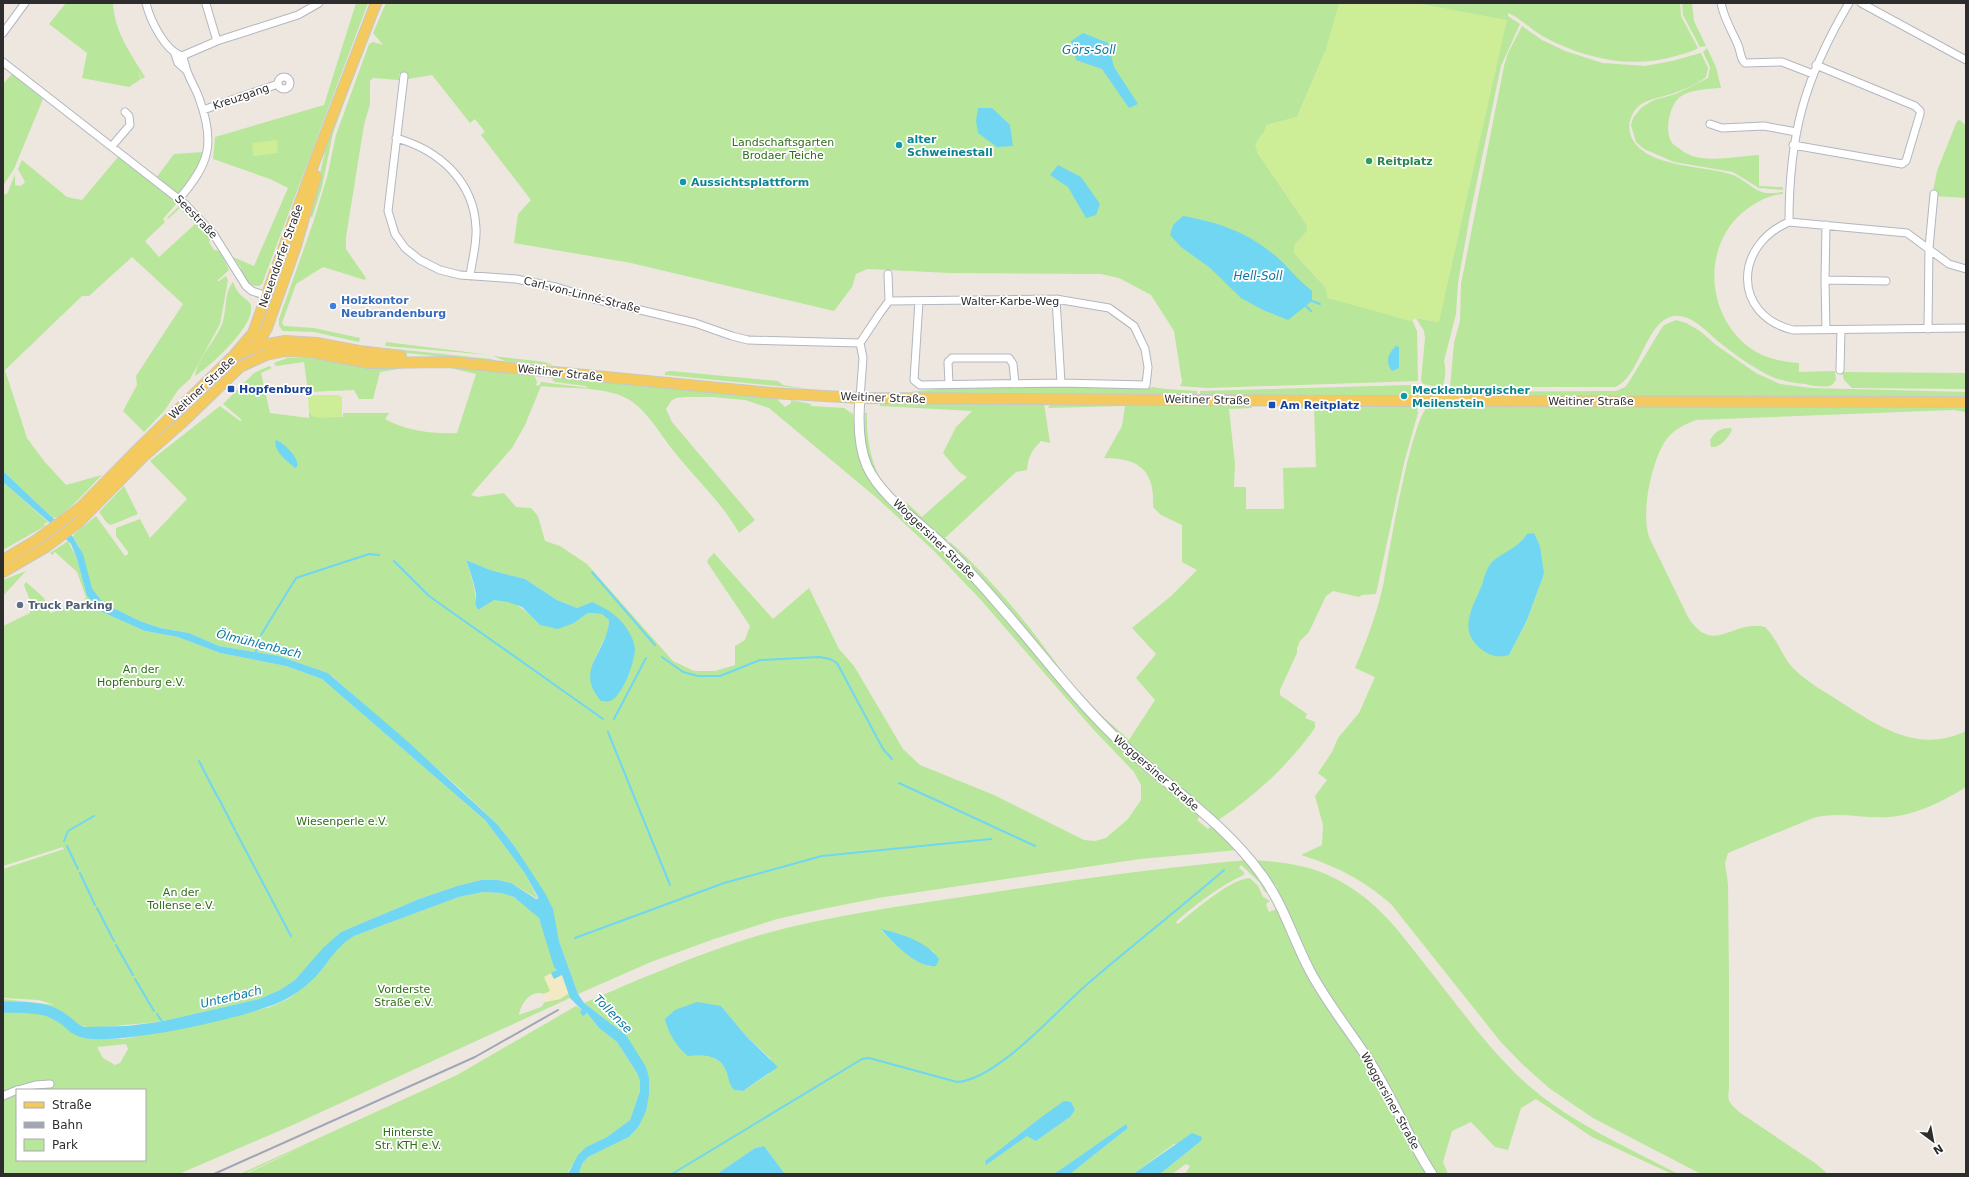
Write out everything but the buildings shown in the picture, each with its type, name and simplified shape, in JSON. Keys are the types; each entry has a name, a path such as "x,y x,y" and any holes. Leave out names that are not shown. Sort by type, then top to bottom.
{"main road":[{"name":"Neuendorfer Straße","path":"231,358 253,333 272,298 305,221 320,159 321,148 376,3"},
{"name":"Neuendorfer Straße","path":"240,367 257,346 269,323 272,298"},
{"path":"269,323 273,334 280,341"},
{"path":"253,333 257,346 272,354"},
{"name":"Weitiner Straße","path":"3,572 58,538 67,525 89,500 140,447 231,358 257,346 280,341 311,342 366,352 450,362 772,393 860,398 1351,401 1966,402"},
{"name":"Weitiner Straße","path":"3,560 50,530 67,525 93,509 143,457 184,421 240,367 272,354 286,351 310,352 369,363 450,362"},
{"name":"Woggersiner Straße","path":"860,398 859,413 861,446 869,470 883,490 944,546 976,579 1087,709 1161,779 1237,844 1262,874 1274,893 1294,938 1323,995 1370,1062 1414,1146 1432,1174"}],"street":[{"path":"146,3 154,24 168,47 179,55"},
{"path":"207,3 217,42"},
{"path":"179,55 298,15 319,3"},
{"path":"1721,3 1727,25 1738,46 1742,60 1745,63 1782,62 1812,74"},
{"path":"1789,222 1790,176 1793,145 1796,132 1812,74 1834,27 1849,3"},
{"path":"1861,3 1966,60"},
{"path":"3,33 22,4"},
{"path":"179,55 178,63 186,71 203,110 208,140 205,160 199,174 179,199"},
{"name":"Seestraße","path":"3,62 112,146 194,212 214,235 246,286 252,291 272,298"},
{"path":"1793,145 1902,164 1906,161 1920,114 1920,111 1915,106 1816,65"},
{"name":"Carl-von-Linné-Straße","path":"404,76 388,211 395,234 405,248 420,260 440,270 470,276 516,279 556,287 594,299 695,323 748,340 860,343"},
{"name":"Kreuzgang","path":"203,110 278,84"},
{"path":"112,146 130,125 129,116 124,112"},
{"path":"1710,124 1722,128 1764,126 1796,132"},
{"path":"396,138 416,145 438,156 452,170 467,191 474,211 476,228 470,276"},
{"path":"1928,329 1929,248 1934,194"},
{"path":"1966,269 1949,264 1912,236 1902,231 1789,222 1772,231 1764,238 1751,257 1747,279 1751,299 1763,316 1782,328 1793,330 1966,328"},
{"path":"1826,224 1826,330"},
{"path":"860,398 863,358 860,343 889,301 888,274"},
{"path":"1826,280 1886,281"},
{"path":"918,301 914,380 916,384 1015,384 1062,383 1056,299"},
{"name":"Walter-Karbe-Weg","path":"889,301 1056,299 1109,308 1134,326 1144,349 1147,361 1148,376 1146,385 1062,383"},
{"path":"1840,370 1841,330"},
{"path":"949,384 948,362 952,358 1008,358 1013,364 1015,384"},
{"path":"21,1089 35,1085 50,1084"},
{"path":"3,1096 16,1090"}],"green space":[{"path":"66,3 113,3 116,23 120,33 145,77 142,79 138,71 141,79 129,87 82,78 87,53 49,24"},
{"path":"356,3 368,3 262,284 256,286 250,284 240,271 241,268 233,257 254,266 288,188 270,179 213,159 215,137 324,105"},
{"path":"380,3 383,3 370,32 333,133 322,187 312,218 310,215 329,135"},
{"name":"Landschaftsgarten Brodaer Teiche","path":"386,3 1358,3 1325,52 1297,117 1267,125 1257,152 1307,225 1307,231 1294,246 1294,253 1326,288 1328,298 1412,320 1417,331 1418,381 1207,388 1180,386 1182,382 1174,331 1151,295 1119,278 1101,274 950,273 867,269 856,274 852,287 834,311 631,263 514,243 518,214 531,200 481,135 485,132 475,119 470,123 432,75 408,79 408,76 403,73 399,74 399,80 373,78 370,81 370,104 364,125 346,237 346,249 366,278 365,280 323,267 296,284 282,323 284,326 314,328 360,338 359,342 314,332 283,331 279,326 279,319 313,223 327,177 336,135 369,44 373,42 383,45 373,33"},
{"name":"Reitplatz","path":"1339,3 1417,3 1507,20 1439,322 1417,318 1410,321 1328,298 1326,288 1294,253 1294,246 1307,231 1307,225 1257,152 1255,144 1267,127 1266,125 1297,117 1325,52"},
{"path":"1367,3 1680,3 1681,16 1698,48 1684,54 1659,60 1626,62 1609,60 1577,52 1561,45 1541,35 1518,18 1508,13 1508,16 1520,24 1501,66 1470,215 1458,283 1456,314 1444,361 1445,375 1441,388 1423,384 1421,380 1425,338 1424,331 1416,318 1439,322"},
{"path":"1682,3 1692,3 1694,21 1706,46 1700,47 1683,15"},
{"path":"1522,26 1542,40 1565,51 1603,63 1645,66 1672,61 1701,53 1708,68 1706,77 1698,83 1683,90 1650,100 1639,106 1632,115 1629,124 1630,133 1636,144 1646,153 1659,159 1734,175 1762,192 1783,192 1783,194 1768,197 1756,203 1732,223 1722,240 1716,259 1714,279 1717,298 1724,317 1735,334 1750,348 1773,359 1799,363 1799,372 1835,371 1836,380 1832,385 1815,386 1787,382 1770,376 1737,356 1692,320 1686,317 1673,316 1663,320 1656,328 1631,373 1624,382 1615,387 1450,387 1454,343 1460,321 1461,284 1504,66 1508,53"},
{"path":"1707,48 1716,67 1721,88 1689,92 1684,94 1676,101 1670,113 1669,120 1668,128 1671,140 1674,145 1692,156 1699,158 1716,159 1759,155 1759,186 1783,187 1783,190 1759,188 1733,172 1674,162 1644,149 1636,142 1631,125 1633,118 1642,107 1654,100 1676,94 1708,78 1710,67 1703,52"},
{"path":"12,74 43,99 14,169 3,186 3,84"},
{"path":"1960,120 1966,126 1966,198 1932,196 1937,171 1957,121"},
{"path":"277,140 278,153 253,156 252,143"},
{"path":"204,152 196,173 178,194 156,178 174,154"},
{"path":"118,157 177,203 163,219 165,222 145,241 159,257 195,224 180,208 167,220 168,217 180,205 212,237 209,242 214,250 220,251 229,270 217,281 226,276 228,280 220,324 190,379 178,390 165,410 144,432 123,411 137,385 136,376 183,304 132,257 89,296 82,296 5,370 27,438 44,461 66,485 102,475 74,504 58,517 53,518 3,471 3,194 7,194 15,174 15,185 21,186 25,182 18,169 22,160 67,197 82,200"},
{"path":"233,282 238,292 248,301 251,306 246,324 230,345 211,364 195,376 199,363 222,324 228,291"},
{"path":"1676,320 1686,323 1700,331 1716,345 1756,373 1780,384 1811,388 1966,392 1966,398 1449,397 1448,395 1449,392 1616,391 1625,387 1629,382 1664,325"},
{"path":"386,342 491,355 385,346"},
{"path":"385,348 491,359 504,363 387,351"},
{"path":"493,356 545,362 553,365 505,361"},
{"path":"287,358 309,358 370,368 416,366 380,372 373,399 359,399 354,390 308,392 304,362 276,366 274,363"},
{"path":"269,366 272,368 261,373 270,413 309,418 309,411 311,414 343,417 343,413 389,413 385,419 393,423 420,431 438,433 457,433 476,374 450,367 534,374 537,382 536,385 539,386 541,382 589,388 585,386 555,382 552,380 554,377 777,399 785,407 791,403 791,400 811,404 811,406 844,408 853,414 856,439 868,476 879,492 915,523 973,581 1061,686 1115,742 1200,815 1197,820 1208,829 1212,826 1238,850 1140,859 878,898 822,909 777,919 714,939 651,962 578,994 559,941 556,927 515,847 497,824 457,786 332,676 328,673 279,656 219,646 189,633 160,628 140,621 107,605 100,599 92,588 79,546 73,537 74,534 96,516 125,556 128,552 116,536 116,528 140,519 150,538 187,499 150,461 220,406 240,421 242,420 223,404 254,373","holes":["541,386 597,390 619,395 628,399 648,417 676,454 718,502 733,522 739,533 755,520 672,422 666,409 671,401 676,398 685,397 713,397 745,400 769,408 878,499 933,550 980,599 1092,728 1134,772 1141,785 1141,800 1128,819 1106,838 1095,841 1084,840 994,795 920,765 903,749 854,666 839,649 809,588 773,619 714,553 707,562 750,626 745,640 735,646 735,665 715,671 694,671 673,661 587,564 560,546 545,541 538,516 531,508 516,507 504,493 478,497 471,495 512,448 525,425","466,560 490,570 525,579 557,600 577,608 592,602 607,618 602,614 588,613 574,623 540,625 520,607 508,601 495,600 478,610 476,606 473,583","609,621 635,649 593,662 608,632"]},
{"path":"671,371 778,381 783,385 808,389 665,375 665,372"},
{"path":"1842,372 1966,373 1966,389 1852,388 1844,380"},
{"path":"1139,386 1197,391 1198,397 931,396 910,392 938,389 943,387"},
{"path":"1418,386 1416,396 1205,397 1205,395 1200,395 1200,391"},
{"path":"313,395 338,395 342,397 342,417 319,418 312,416 309,411 308,398"},
{"path":"1044,403 1050,443 1041,441 1031,454 1028,461 1027,470 1016,472 945,538 948,540 943,542 905,505 906,502 922,517 967,477 959,472 943,453 956,427 972,411 880,406 880,404"},
{"path":"1051,403 1250,405 1252,408 1229,409 1235,464 1234,487 1246,487 1246,509 1284,509 1283,468 1316,467 1314,409 1291,408 1296,405 1413,405 1417,408 1418,413 1404,463 1376,594 1362,595 1359,597 1333,591 1326,596 1309,632 1300,641 1297,648 1297,653 1280,690 1280,695 1307,714 1305,718 1315,722 1315,728 1283,767 1259,790 1246,801 1218,820 1214,819 1119,737 1089,704 1129,740 1155,700 1136,678 1156,654 1132,628 1171,596 1197,570 1182,562 1182,525 1161,515 1153,507 1153,494 1148,475 1135,464 1127,460 1104,458 1122,426 1125,406 1048,408"},
{"path":"1429,405 1966,406 1966,412 1953,410 1696,420 1686,424 1670,435 1659,452 1651,476 1646,515 1649,537 1688,617 1697,629 1706,634 1715,636 1754,626 1765,627 1773,637 1786,659 1804,678 1884,728 1915,738 1931,740 1948,737 1966,731 1966,787 1948,797 1919,810 1899,816 1879,817 1832,815 1813,818 1728,853 1725,863 1728,884 1728,1096 1731,1104 1739,1112 1815,1163 1828,1174 1701,1174 1593,1118 1549,1088 1521,1063 1500,1041 1391,904 1370,887 1338,869 1301,855 1322,845 1323,825 1315,796 1327,780 1318,773 1332,752 1338,738 1359,713 1375,677 1355,668 1379,603 1408,459 1422,415","holes":["1522,542 1544,574 1527,620 1509,655 1513,549"]},
{"path":"865,413 867,413 867,429 871,453 879,476 877,477 867,454 864,430"},
{"path":"1731,428 1732,430 1723,442 1718,446 1711,447 1710,440 1716,432 1721,429"},
{"path":"3,482 48,522 44,524 45,526 3,550"},
{"path":"124,486 138,514 111,525 107,523 99,512"},
{"path":"68,541 77,559 87,596 102,612 145,631 178,637 220,653 286,666 322,679 485,820 524,872 538,899 511,883 498,880 481,880 457,886 419,899 341,932 295,980 280,990 259,999 159,1022 91,1028 79,1025 68,1029 82,1038 123,1039 207,1023 270,1007 288,999 304,987 319,973 342,943 354,936 459,897 483,892 501,893 514,897 539,918 558,970 550,991 544,994 535,993 527,998 520,1010 519,1015 541,1007 545,1002 560,999 569,993 570,998 295,1124 179,1174 3,1174 3,999 55,1005 39,1000 3,998 3,869 64,849 63,847 3,866 3,626 30,613 29,598 24,585 26,582 44,598 50,613 84,602 86,597 77,572 55,552 52,555 50,553","holes":["126,1044 128,1049 120,1063 115,1065 103,1058 97,1047"]},
{"path":"950,542 983,574 1013,608 1068,680 948,546"},
{"path":"26,571 3,596 3,580"},
{"path":"1247,860 1268,893 1265,892 1259,882 1241,865 1239,868 1244,872 1244,875 1208,896 1176,922 1178,924 1212,896 1233,884 1250,878 1258,886 1263,897 1270,901 1266,904 1269,912 1276,909 1272,899 1367,1064 1410,1147 1428,1174 1185,1174 1190,1166 1186,1164 1172,1174 1160,1174 1201,1141 1174,1144 1133,1174 1070,1174 1128,1128 1126,1124 1054,1174 785,1174 764,1146 755,1148 717,1174 579,1174 582,1164 588,1157 629,1137 639,1126 649,1095 626,1035 584,1003 649,975 715,950 760,935 813,922 894,907 1043,885","holes":["881,930 900,934 934,952 930,967 904,951","721,1006 747,1037 771,1059 769,1074 743,1091 734,1090 730,1084 727,1072 721,1063 705,1054","1075,1110 1070,1117 1036,1141 1028,1135 986,1164 985,1161 1040,1118"]},
{"path":"1254,860 1285,863 1315,870 1334,878 1361,895 1373,904 1394,925 1490,1046 1514,1072 1532,1088 1571,1117 1613,1141 1678,1174 1672,1174 1592,1137 1536,1099 1521,1108 1508,1150 1495,1147 1471,1122 1452,1131 1443,1162 1448,1174 1437,1174 1313,970 1280,900 1277,887"},
{"name":"Hinterste Str. KTH e.V.","path":"576,1006 582,1010 583,1015 587,1013 599,1028 617,1042 637,1073 640,1081 640,1091 630,1120 607,1137 586,1147 569,1170 568,1174 246,1174 308,1144 244,1174 240,1174 457,1075"}],"sand":[{"path":"551,973 554,979 562,975 569,993 560,999 545,1002 547,998 544,994 550,991 544,977"}],"water":[{"name":"Görs-Soll","path":"1083,33 1108,43 1114,67 1138,104 1129,108 1102,69 1076,60 1071,41"},
{"path":"978,108 992,108 1010,125 1013,146 997,147 978,133 976,121"},
{"path":"1058,165 1081,177 1100,204 1096,215 1086,218 1068,187 1050,175"},
{"name":"Hell-Soll","path":"1183,216 1222,225 1244,235 1266,248 1312,291 1312,301 1288,320 1263,310 1241,298 1209,267 1181,247 1170,235 1173,225"},
{"path":"1396,346 1399,347 1399,368 1392,371 1388,358"},
{"path":"276,440 287,447 294,455 297,467 295,468 281,456 276,448"},
{"path":"3,471 73,537 83,554 92,588 100,599 107,605 140,621 160,628 189,633 219,646 279,656 328,673 406,740 497,824 515,847 545,893 553,909 559,941 578,994 584,1003 626,1035 646,1067 649,1078 649,1095 646,1111 639,1126 629,1137 588,1157 582,1164 579,1174 568,1174 578,1155 586,1147 607,1137 630,1120 640,1091 640,1081 637,1073 617,1042 599,1028 587,1013 583,1016 580,1012 582,1010 570,998 562,975 554,979 551,973 557,970 554,967 539,918 514,897 501,893 483,892 459,897 354,936 338,949 319,973 300,990 288,998 248,1013 185,1028 122,1038 97,1039 80,1037 69,1030 64,1017 84,1027 127,1026 159,1022 259,999 280,990 295,980 323,948 341,932 419,899 457,886 481,880 498,880 511,883 536,899 538,899 538,897 524,872 485,820 322,679 286,666 220,653 178,637 145,631 102,612 87,596 77,559 71,544 49,522 3,482"},
{"path":"1534,533 1540,546 1544,574 1527,620 1509,655 1491,655 1481,649 1474,642 1470,634 1468,626 1471,610 1490,564 1515,547 1527,534"},
{"path":"466,560 490,570 525,579 557,600 577,608 592,602 618,618 630,634 635,650 627,678 615,698 609,701 601,701 593,690 590,679 591,670 607,632 609,620 602,614 588,613 574,623 558,629 540,625 522,607 508,602 494,600 478,610 474,585"},
{"path":"881,929 913,939 927,947 939,959 936,966 929,966 921,963 906,954"},
{"path":"697,1002 721,1006 747,1037 778,1067 743,1091 734,1090 721,1062 706,1056 688,1056 674,1040 665,1019 675,1010"},
{"path":"1064,1101 1071,1102 1075,1110 1070,1117 1036,1141 1027,1136 986,1165 985,1161"},
{"path":"1126,1124 1128,1128 1070,1174 1054,1174"},
{"path":"1192,1133 1202,1137 1201,1141 1160,1174 1133,1174"},
{"path":"764,1146 785,1174 717,1174 755,1148"}],"waterway":[{"path":"1312,301 1320,304"},
{"path":"1306,306 1311,311"},
{"name":"Ölmühlenbach","path":"261,635 296,578 369,554 379,555"},
{"path":"394,561 429,596 603,719"},
{"path":"592,572 655,645"},
{"name":"Ölmühlenbach","path":"256,642 256,655"},
{"path":"662,657 683,672 698,676 720,676 760,660 819,657 830,659 837,663 883,749 892,759"},
{"path":"614,719 646,658"},
{"path":"608,732 670,885"},
{"path":"199,761 217,796"},
{"path":"899,783 1035,846"},
{"path":"218,797 235,830"},
{"path":"64,841 68,831 94,816"},
{"path":"236,832 291,936"},
{"path":"575,938 724,883 822,856 991,839"},
{"path":"67,846 78,869"},
{"path":"672,1174 862,1059 869,1058 957,1082 972,1078 989,1070 1024,1044 1084,987 1224,870"},
{"path":"80,873 95,905"},
{"path":"97,908 114,941"},
{"path":"116,945 133,975"},
{"path":"135,979 154,1011"},
{"name":"Unterbach","path":"3,1007 42,1009 58,1015 74,1028"},
{"path":"157,1014 163,1023"}],"railway":[{"path":"214,1174 475,1057 558,1010"}],"place":[{"name":"alter Schweinestall","path":"899,145"},
{"name":"Reitplatz","path":"1369,161"},
{"name":"Aussichtsplattform","path":"683,182"},
{"name":"Holzkontor Neubrandenburg","path":"333,306"},
{"name":"Hopfenburg","path":"231,389"},
{"name":"Mecklenburgischer Meilenstein","path":"1404,396"},
{"name":"Am Reitplatz","path":"1272,405"},
{"name":"Truck Parking","path":"20,605"}],"park label":[{"name":"An der Hopfenburg e.V.","path":"141,675"},
{"name":"Wiesenperle e.V.","path":"342,821"},
{"name":"An der Tollense e.V.","path":"181,898"},
{"name":"Vorderste Straße e.V.","path":"404,995"}],"water label":[{"name":"Tollense","path":"613,1014"}]}
